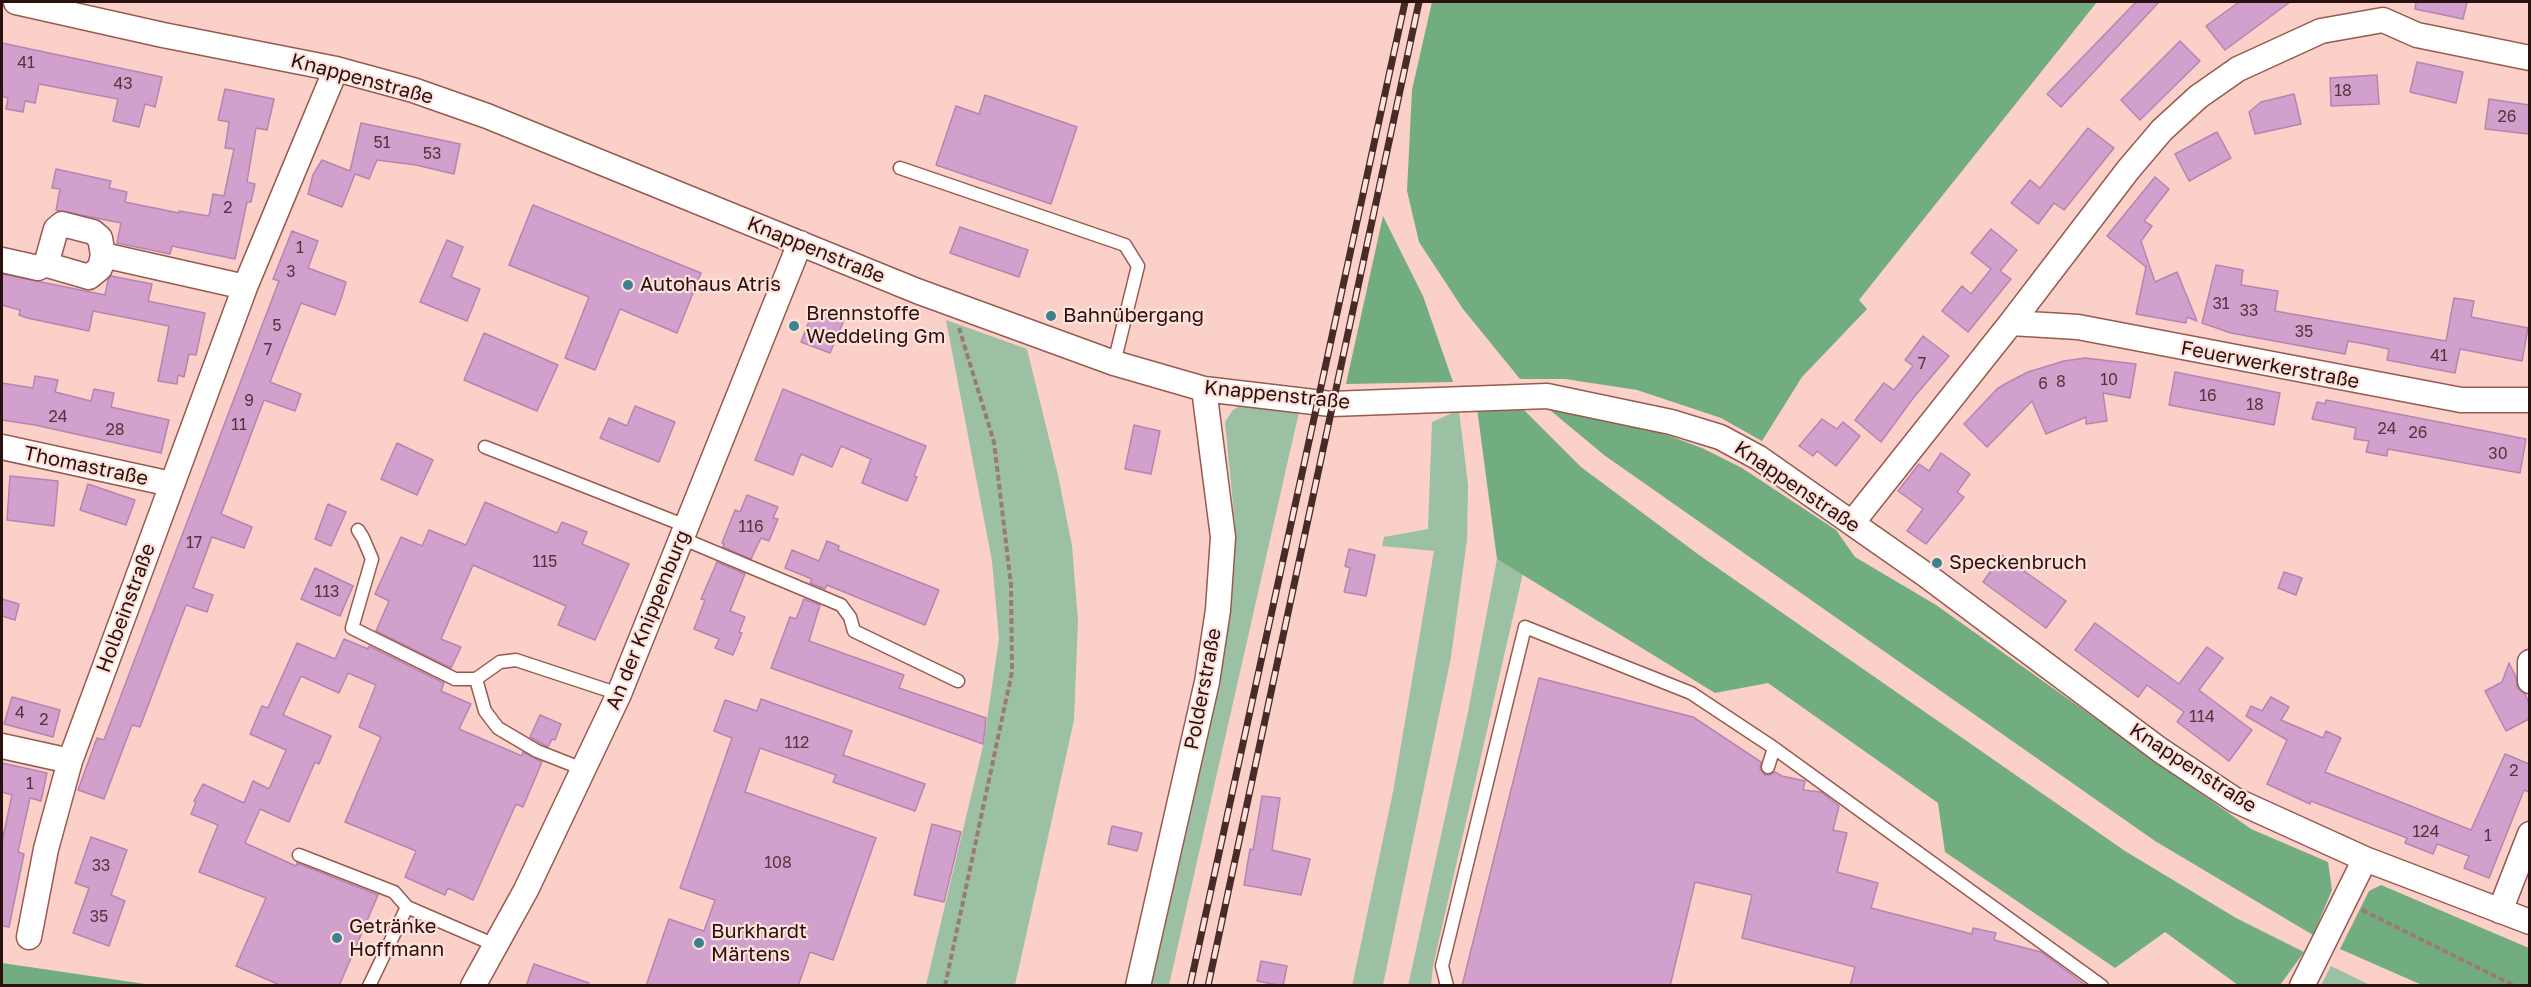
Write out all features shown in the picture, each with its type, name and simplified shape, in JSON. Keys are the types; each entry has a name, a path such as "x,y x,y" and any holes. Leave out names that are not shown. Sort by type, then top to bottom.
{"street":[{"name":"Knappenstraße","path":"16,2 163,35 336,69 413,90 487,116 965,308 1114,363 1204,389 1331,404 1547,396 1671,422 1720,437 1759,458 1852,523 2160,750 2235,800 2365,860 2529,922"},
{"path":"1852,523 2128,170 2162,130 2198,97 2238,69 2286,45 2321,31 2388,11 2417,35 2529,58"},
{"name":"Holbeinstraße","path":"29,937 46,849 70,761 245,287 336,69"},
{"path":"62,224 93,232 100,238 103,255 100,268 89,277 51,266 48,263 56,229 62,224"},
{"name":"An der Knippenburg","path":"473,986 526,890 619,694 800,243"},
{"path":"103,255 245,287"},
{"path":"2,260 38,268 48,263"},
{"name":"Feuerwerkerstraße","path":"2010,323 2078,327 2461,400 2529,400"},
{"name":"Polderstraße","path":"1138,986 1207,682 1218,610 1223,537 1204,389"},
{"name":"Thomastraße","path":"2,447 171,484"},
{"path":"2529,662 2529,681"},
{"path":"2,746 70,761"},
{"path":"2500,911 2529,834"},
{"path":"2302,986 2365,860"}],"lane":[{"path":"900,168 1125,244 1138,266 1114,363"},
{"path":"485,447 684,532 841,605 854,631 958,681"},
{"path":"358,530 372,560 352,628 455,678 476,679 500,662 516,660 619,694"},
{"path":"1447,986 1442,966 1525,627 1691,693 1774,748 2102,986"},
{"path":"476,679 485,711 498,728 537,751 583,769"},
{"path":"1768,767 1774,748"},
{"path":"299,855 394,892 407,907 495,945"},
{"path":"369,986 407,907"}],"path":[{"path":"945,986 1012,672 1011,585 994,442 963,348 958,324 965,308"},
{"path":"2345,902 2515,986"}],"green space":[{"path":"1432,2 2097,2 1859,300 1867,309 1802,377 1762,441 1721,418 1637,390 1565,379 1520,379 1463,309 1419,242 1407,191 1412,90"},
{"path":"1383,216 1423,296 1453,382 1346,384"},
{"path":"946,320 1027,349 1058,475 1072,546 1078,621 1074,720 1015,985 926,985 983,746 999,639 992,561"},
{"path":"1243,404 1299,412 1169,985 1148,986 1232,601 1235,525 1225,422 1233,410"},
{"path":"1518,404 1581,467 1699,555 2125,851 2236,918 2304,952 2280,985 2238,985 2165,932 2115,968 1945,852 1938,803 1768,683 1715,693 1497,559 1477,408"},
{"path":"1544,405 1643,426 1702,448 1742,468 1836,530 1855,557 1936,605 2251,829 2328,862 2332,890 2313,935 2155,841 1604,455"},
{"path":"1459,410 1468,485 1467,540 1451,657 1383,985 1352,986 1393,792 1434,551 1382,546 1384,537 1428,529 1432,422"},
{"path":"1497,559 1523,573 1433,966 1431,985 1408,986 1468,712"},
{"path":"2381,885 2529,948 2529,985 2422,985 2340,949 2369,891"},
{"path":"2,963 145,984 152,985 2,985"},
{"path":"2331,966 2370,985 2321,985"}],"building":[{"path":"2136,2 2159,2 2061,107 2047,94"},
{"path":"2239,2 2290,2 2225,50 2206,26"},
{"path":"2416,2 2467,2 2463,19 2415,9"},
{"path":"2180,41 2200,61 2140,120 2121,100"},
{"path":"2,43 162,77 155,107 145,104 139,127 113,121 118,99 39,84 35,103 25,101 23,112 6,109 8,98 2,96"},
{"path":"2417,62 2463,72 2456,103 2410,92"},
{"path":"2377,75 2379,104 2331,106 2330,78"},
{"path":"225,89 274,99 267,130 256,128 247,182 255,184 251,202 247,202 235,259 172,246 170,254 117,243 121,223 56,210 60,189 52,188 56,169 111,181 109,188 127,192 125,202 179,213 179,211 209,216 213,194 224,196 234,149 225,148 229,122 218,120"},
{"path":"2294,94 2301,124 2255,134 2249,112 2261,102"},
{"path":"985,95 1077,127 1051,204 936,165 956,106 979,114"},
{"path":"2489,99 2529,105 2529,134 2485,129"},
{"path":"361,123 460,144 454,174 416,165 377,160 369,179 355,174 342,207 308,194 313,175 322,160 350,171"},
{"path":"2088,128 2114,148 2064,210 2054,203 2038,224 2011,203 2030,180 2040,188"},
{"path":"2217,132 2231,158 2189,181 2175,154"},
{"path":"2155,177 2169,189 2144,221 2152,226 2141,241 2155,282 2177,272 2197,321 2187,317 2186,323 2136,314 2146,267 2107,236"},
{"name":"Autohaus Atris","path":"533,205 701,273 677,333 620,309 595,370 565,358 589,297 509,265"},
{"path":"960,227 1028,250 1019,277 950,253"},
{"path":"1991,229 2017,250 2000,271 2011,279 1968,332 1942,311 1962,286 1971,294 1991,269 1971,253"},
{"path":"292,231 318,241 308,268 346,282 335,315 301,303 270,382 301,394 295,411 264,400 221,514 252,527 244,548 212,537 193,588 213,595 207,612 186,605 140,727 132,725 104,799 78,790 97,738 104,740 279,281 273,279"},
{"path":"447,240 463,247 451,277 480,289 467,321 420,302"},
{"path":"2216,265 2243,270 2241,285 2278,291 2275,311 2446,341 2454,298 2474,301 2471,317 2528,328 2522,361 2460,349 2455,373 2387,360 2389,349 2365,344 2348,341 2345,354 2231,333 2202,323"},
{"path":"2,274 105,295 111,276 152,284 148,301 205,313 196,355 189,354 184,377 178,375 177,384 158,381 169,326 93,311 89,331 27,318 19,315 20,310 2,305"},
{"path":"814,308 844,320 830,353 801,342"},
{"path":"484,333 558,365 537,411 464,380"},
{"path":"1923,336 1949,356 1914,397 1881,442 1855,420 1884,383 1894,390 1913,366 1905,360"},
{"path":"2085,358 2136,364 2130,398 2103,393 2107,421 2086,424 2086,417 2046,434 2032,401 1987,447 1964,424 1997,389 2005,384 2028,372 2064,361"},
{"path":"2175,372 2280,393 2274,425 2169,405"},
{"path":"35,376 58,380 55,392 91,401 94,389 114,393 111,407 169,420 161,453 35,425 2,420 2,383 33,388"},
{"path":"783,389 926,446 907,501 862,483 871,459 841,446 832,467 801,454 793,475 755,460"},
{"path":"2326,400 2526,439 2520,473 2388,449 2387,456 2366,452 2369,441 2354,439 2356,428 2312,419 2317,402 2325,404"},
{"path":"635,406 675,422 659,462 600,438 609,418 627,426"},
{"path":"1822,419 1837,429 1843,422 1860,436 1836,466 1817,451 1813,456 1799,446"},
{"path":"1134,425 1160,431 1151,474 1125,469"},
{"path":"397,443 433,460 417,495 381,479"},
{"path":"1941,453 1970,474 1957,492 1964,497 1926,544 1907,531 1923,509 1898,491 1919,464 1929,471"},
{"path":"10,476 58,481 54,526 7,520"},
{"path":"88,484 135,500 126,525 80,510"},
{"path":"747,495 778,507 773,518 778,519 769,541 761,538 751,559 723,547 722,543 735,510 740,512"},
{"path":"485,502 557,533 562,522 587,532 582,544 629,564 595,640 558,625 566,606 473,565 441,639 461,647 451,668 376,631 389,601 375,594 401,537 422,546 429,530 466,545"},
{"path":"328,504 346,512 331,546 315,539"},
{"path":"827,541 839,546 838,550 939,590 925,625 827,585 825,589 810,583 812,579 785,568 792,550 819,561"},
{"path":"1349,549 1375,555 1366,596 1344,592 1350,568 1345,566"},
{"path":"2002,555 2066,601 2046,628 1983,582"},
{"path":"717,562 745,574 730,611 745,617 739,632 742,633 733,655 715,648 719,639 694,629 705,600 701,599"},
{"path":"315,568 353,586 340,616 301,599"},
{"path":"2284,572 2302,578 2296,595 2278,588"},
{"path":"2,599 19,604 15,620 2,616"},
{"path":"804,599 820,605 809,641 904,675 899,688 986,718 983,744 771,668 790,617 796,619"},
{"path":"2095,623 2179,684 2207,647 2223,658 2199,690 2252,730 2229,761 2177,722 2184,712 2147,685 2138,697 2075,650"},
{"path":"344,639 368,649 369,646 444,683 441,691 471,704 459,729 522,756 523,752 542,762 523,807 516,804 473,900 448,888 445,895 405,877 416,851 345,822 381,737 359,727 376,685 348,673 339,693 301,676 283,715 331,736 319,764 315,762 289,822 260,809 245,843 296,866 297,863 378,895 339,986 282,986 236,966 266,898 199,872 218,825 191,814 196,802 194,801 203,784 244,803 253,781 269,789 286,750 250,734 262,706 268,708 297,643 335,659"},
{"path":"2509,663 2516,677 2517,688 2525,694 2529,703 2529,719 2506,731 2485,691 2502,682"},
{"path":"1539,678 1693,717 1761,762 1760,769 1765,775 1775,772 1782,776 1805,781 1803,790 1821,792 1839,806 1833,830 1847,833 1837,872 1878,883 1871,908 1972,934 1973,928 1996,933 1994,940 2041,952 2087,986 1850,986 1855,967 1742,938 1752,895 1695,882 1670,986 1462,986"},
{"path":"12,697 60,710 53,737 4,724"},
{"path":"2271,697 2289,707 2281,720 2323,738 2326,731 2341,738 2325,772 2471,830 2505,754 2529,764 2529,792 2524,790 2489,878 2464,868 2469,856 2437,844 2433,854 2405,843 2407,838 2311,801 2310,804 2267,784 2287,740 2246,716 2251,706 2262,711"},
{"path":"761,699 852,731 843,755 925,784 915,811 833,782 836,775 760,748 745,792 876,838 833,960 810,952 798,986 646,986 669,919 704,931 715,900 680,888 732,738 714,731 725,700 757,711"},
{"path":"540,715 561,724 555,740 552,739 548,747 530,737"},
{"path":"2,763 47,773 41,801 30,798 18,852 24,854 9,927 2,926 2,842 12,795 2,792"},
{"path":"1262,796 1280,798 1272,850 1310,859 1301,895 1244,885 1250,849 1253,850"},
{"path":"932,824 961,832 944,902 914,895"},
{"path":"1112,826 1142,833 1137,851 1108,844"},
{"path":"91,837 127,850 111,895 125,901 109,946 73,933 89,888 75,883"},
{"path":"1261,961 1287,966 1283,986 1257,981"},
{"path":"534,964 589,983 588,986 526,986"}],"railway":[{"path":"1190,986 1405,2"},
{"path":"1208,986 1419,2"}],"place":[{"name":"Autohaus Atris","path":"628,285"},
{"name":"Bahnübergang","path":"1051,316"},
{"name":"Brennstoffe Weddeling Gm","path":"794,326"},
{"name":"Speckenbruch","path":"1937,563"},
{"name":"Getränke Hoffmann","path":"337,938"},
{"name":"Burkhardt Märtens","path":"699,943"}]}
